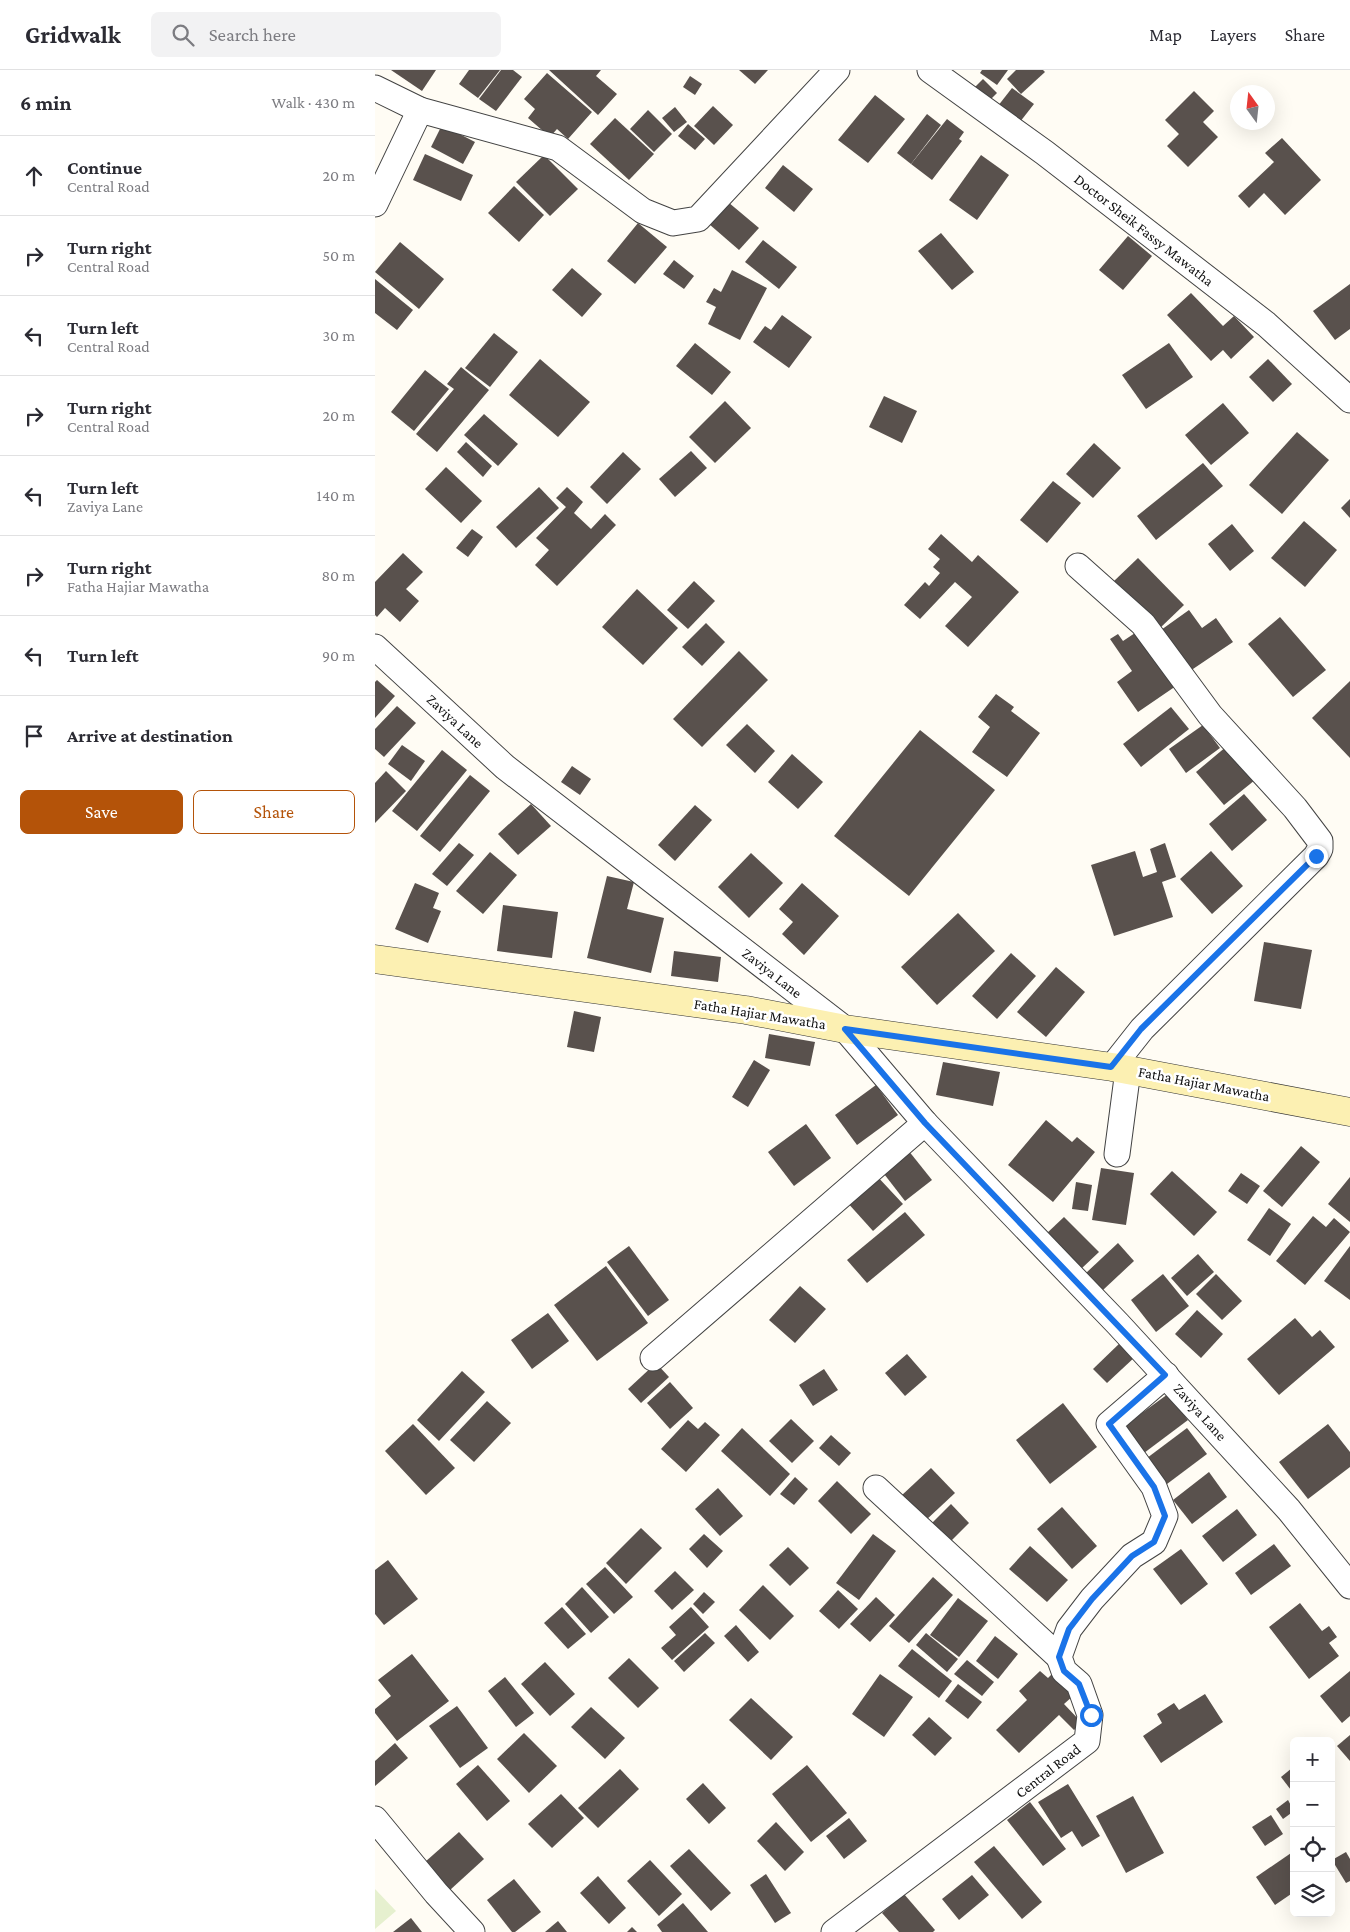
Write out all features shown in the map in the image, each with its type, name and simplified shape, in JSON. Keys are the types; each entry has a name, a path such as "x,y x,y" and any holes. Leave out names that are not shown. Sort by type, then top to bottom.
{"street":[{"path":"375,88 420,110 558,148 643,211 673,223 698,219 837,70"},
{"name":"Doctor Sheik Fassy Mawatha","path":"930,70 1045,153 1266,324 1350,400"},
{"path":"375,204 420,110"},
{"path":"1078,566 1143,624 1210,715 1295,808 1320,841 1320,849 1316,856 1141,1029 1120,1068 1117,1154"},
{"name":"Zaviya Lane","path":"375,646 505,768 845,1029 925,1123 1165,1375 1289,1510 1350,1586"},
{"name":"Fatha Hajiar Mawatha","path":"375,959 746,1010 845,1029 1120,1068 1350,1112"},
{"path":"653,1358 925,1123"},
{"path":"1059,1657 1069,1629 1092,1599 1132,1556 1154,1542 1165,1516 1154,1487 1109,1424 1165,1375"},
{"name":"Central Road","path":"834,1932 1087,1741 1091,1715 1079,1684 1064,1671 1059,1657 875,1488"},
{"path":"375,1819 436,1893 472,1932"}],"green space":[{"path":"375,1889 396,1911 375,1929"}],"building":[{"path":"391,70 436,70 422,91"},
{"path":"469,70 500,70 478,98 459,84"},
{"path":"501,70 513,70 522,77 496,111 479,99"},
{"path":"549,70 601,70 596,76 617,94 598,115"},
{"path":"739,70 768,70 755,84"},
{"path":"982,70 1008,70 997,85 980,73"},
{"path":"1016,70 1043,70 1045,72 1021,94 1007,79"},
{"path":"547,73 592,112 568,139 557,129 550,137 528,118 535,109 524,99"},
{"path":"690,76 702,84 695,95 683,87"},
{"path":"983,79 997,93 986,104 972,90"},
{"path":"1012,88 1034,104 1016,127 994,111"},
{"path":"1194,91 1214,111 1203,122 1218,137 1188,167 1167,146 1179,134 1165,120"},
{"path":"875,95 905,119 868,163 838,140"},
{"path":"713,106 733,125 714,145 694,126"},
{"path":"675,107 687,122 674,132 662,118"},
{"path":"648,110 672,134 654,152 630,129"},
{"path":"927,114 941,125 911,164 897,153"},
{"path":"615,118 654,154 629,180 590,144"},
{"path":"947,119 964,132 959,139 962,141 932,180 911,164"},
{"path":"688,124 705,139 695,150 678,136"},
{"path":"442,125 475,142 463,164 431,147"},
{"path":"1282,138 1321,180 1285,215 1264,193 1249,208 1238,196 1274,162 1265,153"},
{"path":"425,154 473,175 461,201 413,180"},
{"path":"544,155 578,189 550,216 516,182"},
{"path":"981,155 1009,175 977,220 949,200"},
{"path":"783,165 813,189 794,212 765,188"},
{"path":"514,186 544,215 519,242 488,213"},
{"path":"728,202 759,228 739,250 709,224"},
{"path":"638,223 667,247 635,284 607,261"},
{"path":"941,233 974,272 952,290 918,251"},
{"path":"1128,236 1152,256 1123,290 1099,270"},
{"path":"763,240 797,267 779,289 745,262"},
{"path":"400,242 444,279 419,309 375,272"},
{"path":"674,260 694,276 684,289 663,274"},
{"path":"572,268 602,294 582,317 552,290"},
{"path":"732,270 767,288 740,340 708,324 716,307 706,302 714,288 721,292"},
{"path":"375,279 413,310 397,330 375,313"},
{"path":"1350,284 1350,329 1335,340 1313,311"},
{"path":"1191,293 1223,326 1234,316 1254,337 1231,359 1223,350 1211,361 1167,315"},
{"path":"782,315 812,337 789,368 753,342 765,326 771,330"},
{"path":"494,333 518,352 490,387 465,368"},
{"path":"695,343 731,372 712,395 676,366"},
{"path":"1169,343 1193,377 1146,409 1122,375"},
{"path":"540,359 590,402 558,437 509,395"},
{"path":"1268,359 1292,384 1273,402 1249,377"},
{"path":"461,367 489,390 437,452 416,434 454,389 447,384"},
{"path":"425,370 449,389 414,431 391,412"},
{"path":"884,396 917,411 902,443 869,427"},
{"path":"725,401 751,428 715,463 689,437"},
{"path":"1223,403 1249,433 1211,465 1185,435"},
{"path":"484,414 518,444 498,466 464,435"},
{"path":"1297,432 1329,460 1282,514 1249,485"},
{"path":"466,442 492,466 483,477 457,452"},
{"path":"1094,443 1121,468 1093,498 1066,474"},
{"path":"691,451 707,468 675,497 659,479"},
{"path":"623,452 641,469 607,504 590,487"},
{"path":"1203,463 1223,486 1156,540 1137,516"},
{"path":"446,467 482,501 461,523 425,489"},
{"path":"1053,481 1081,503 1047,543 1020,520"},
{"path":"539,487 559,508 516,548 496,527"},
{"path":"567,487 583,502 574,513 591,529 605,514 616,525 557,586 535,565 549,550 536,538 566,507 556,498"},
{"path":"1350,499 1350,518 1341,508"},
{"path":"1304,521 1337,550 1305,587 1271,558"},
{"path":"1232,524 1254,551 1230,571 1208,544"},
{"path":"472,529 483,537 468,557 456,548"},
{"path":"941,534 972,562 978,555 1019,592 968,647 945,626 972,597 955,582 920,619 904,605 925,582 929,586 940,573 933,567 940,559 928,549"},
{"path":"403,553 423,572 406,589 419,601 400,622 385,608 377,617 375,615 375,582"},
{"path":"1138,558 1184,605 1159,629 1113,582"},
{"path":"694,581 715,601 688,629 667,610"},
{"path":"637,589 678,628 643,665 602,627"},
{"path":"1189,610 1202,628 1216,618 1233,642 1190,671 1161,630"},
{"path":"1280,617 1326,670 1293,697 1248,644"},
{"path":"706,623 725,642 702,666 682,647"},
{"path":"1138,631 1176,686 1138,712 1117,682 1132,671 1110,639 1118,634 1123,641"},
{"path":"739,651 768,680 702,747 673,719"},
{"path":"377,680 395,696 375,718 375,682"},
{"path":"1350,681 1350,758 1312,718"},
{"path":"996,694 1014,707 1011,711 1040,733 1007,777 972,752 990,727 978,717"},
{"path":"397,706 416,723 384,757 375,749 375,729"},
{"path":"1171,707 1189,729 1141,767 1123,744"},
{"path":"747,724 775,751 755,773 726,745"},
{"path":"1203,725 1220,748 1186,773 1169,749"},
{"path":"920,730 995,790 909,896 834,836"},
{"path":"402,745 425,761 411,781 388,764"},
{"path":"1227,746 1255,780 1224,805 1196,772"},
{"path":"442,750 467,770 417,831 392,811"},
{"path":"792,754 823,782 798,809 768,782"},
{"path":"572,766 591,779 580,795 561,782"},
{"path":"386,771 406,791 375,823 375,783"},
{"path":"470,775 490,791 440,852 420,836"},
{"path":"1244,794 1267,820 1232,851 1209,824"},
{"path":"531,804 551,826 518,855 498,834"},
{"path":"695,805 712,820 675,861 658,845"},
{"path":"459,843 474,855 447,886 432,874"},
{"path":"1165,843 1176,877 1162,882 1173,917 1114,936 1091,865 1135,851 1143,877 1157,872 1150,849"},
{"path":"1211,851 1243,886 1212,914 1180,879"},
{"path":"490,852 517,875 483,914 456,891"},
{"path":"751,853 783,883 749,918 718,887"},
{"path":"607,876 634,882 627,909 664,918 651,973 587,958"},
{"path":"415,883 439,893 433,908 441,911 428,943 395,929"},
{"path":"802,883 839,916 804,955 782,934 793,922 779,909"},
{"path":"503,905 558,912 552,958 497,951"},
{"path":"958,913 995,951 937,1005 901,967"},
{"path":"1264,942 1312,950 1301,1009 1254,1001"},
{"path":"674,951 721,957 718,982 671,976"},
{"path":"1011,953 1036,976 997,1019 972,996"},
{"path":"1056,967 1085,992 1046,1037 1017,1012"},
{"path":"574,1011 601,1017 594,1052 567,1047"},
{"path":"769,1034 815,1042 810,1066 765,1058"},
{"path":"754,1060 770,1070 748,1107 732,1097"},
{"path":"943,1062 1000,1072 993,1106 936,1095"},
{"path":"876,1085 898,1115 857,1145 835,1115"},
{"path":"1046,1120 1072,1142 1077,1137 1095,1152 1053,1202 1008,1165"},
{"path":"806,1124 831,1158 794,1186 768,1152"},
{"path":"1301,1146 1320,1162 1282,1207 1263,1191"},
{"path":"908,1150 932,1180 905,1201 881,1170"},
{"path":"1101,1168 1134,1173 1126,1225 1092,1220"},
{"path":"1172,1171 1217,1212 1194,1236 1150,1194"},
{"path":"1241,1173 1260,1186 1247,1204 1228,1191"},
{"path":"876,1175 903,1204 873,1231 846,1201"},
{"path":"1350,1177 1350,1222 1328,1204"},
{"path":"1076,1182 1092,1185 1088,1211 1072,1209"},
{"path":"1269,1208 1291,1224 1270,1256 1247,1240"},
{"path":"905,1212 925,1235 867,1283 847,1260"},
{"path":"1313,1216 1326,1227 1334,1218 1350,1232 1305,1285 1276,1261"},
{"path":"1064,1217 1099,1252 1081,1269 1046,1234"},
{"path":"1118,1243 1134,1261 1103,1290 1086,1273"},
{"path":"629,1246 669,1300 648,1316 607,1262"},
{"path":"1350,1246 1350,1300 1324,1281"},
{"path":"1198,1254 1214,1272 1187,1296 1171,1278"},
{"path":"606,1266 648,1323 597,1361 554,1305"},
{"path":"1163,1274 1189,1306 1156,1332 1131,1300"},
{"path":"1216,1274 1242,1301 1222,1320 1196,1294"},
{"path":"800,1286 826,1309 795,1343 769,1320"},
{"path":"1197,1310 1223,1334 1201,1358 1175,1334"},
{"path":"548,1313 569,1341 532,1369 511,1340"},
{"path":"1295,1318 1312,1337 1320,1330 1335,1347 1279,1395 1247,1359"},
{"path":"1122,1341 1136,1356 1107,1383 1093,1369"},
{"path":"907,1354 927,1377 905,1396 885,1373"},
{"path":"656,1363 669,1377 641,1403 628,1389"},
{"path":"824,1369 838,1390 813,1406 799,1385"},
{"path":"462,1371 485,1392 439,1441 417,1420"},
{"path":"670,1382 693,1408 670,1429 647,1403"},
{"path":"1168,1394 1188,1420 1144,1453 1124,1426"},
{"path":"487,1401 511,1423 474,1462 450,1440"},
{"path":"1063,1403 1097,1447 1050,1484 1016,1440"},
{"path":"791,1419 814,1441 792,1463 769,1441"},
{"path":"688,1420 698,1429 705,1422 720,1435 686,1472 661,1449"},
{"path":"413,1424 455,1468 426,1495 385,1451"},
{"path":"1328,1424 1350,1452 1350,1467 1308,1499 1279,1462"},
{"path":"742,1428 790,1474 770,1496 721,1451"},
{"path":"1187,1428 1207,1454 1163,1487 1143,1461"},
{"path":"831,1435 851,1453 839,1466 819,1448"},
{"path":"931,1468 955,1493 925,1521 901,1496"},
{"path":"1209,1472 1227,1497 1192,1524 1173,1500"},
{"path":"795,1477 808,1489 794,1505 780,1494"},
{"path":"837,1481 871,1514 851,1534 818,1501"},
{"path":"718,1488 743,1516 720,1536 695,1509"},
{"path":"951,1504 969,1523 947,1545 928,1527"},
{"path":"1062,1507 1097,1546 1072,1569 1037,1529"},
{"path":"1237,1509 1257,1535 1223,1562 1202,1536"},
{"path":"641,1528 662,1548 626,1584 606,1563"},
{"path":"704,1534 723,1551 707,1568 689,1549"},
{"path":"873,1534 896,1551 859,1600 836,1583"},
{"path":"1274,1544 1291,1566 1251,1595 1235,1573"},
{"path":"1030,1546 1068,1580 1047,1602 1009,1569"},
{"path":"788,1547 809,1568 790,1586 769,1565"},
{"path":"1181,1549 1208,1584 1181,1605 1153,1569"},
{"path":"388,1560 418,1599 384,1625 375,1614 375,1570"},
{"path":"605,1567 633,1597 614,1614 586,1584"},
{"path":"675,1571 694,1590 672,1610 654,1591"},
{"path":"933,1577 953,1595 909,1643 889,1626"},
{"path":"763,1585 794,1616 770,1640 739,1610"},
{"path":"582,1587 609,1617 591,1633 565,1604"},
{"path":"838,1590 858,1609 839,1629 819,1611"},
{"path":"704,1592 715,1602 703,1614 693,1604"},
{"path":"876,1597 895,1615 870,1642 850,1624"},
{"path":"958,1598 988,1621 959,1657 930,1635"},
{"path":"1300,1603 1322,1631 1329,1626 1337,1637 1329,1643 1339,1656 1309,1679 1269,1627"},
{"path":"562,1607 586,1634 568,1649 544,1623"},
{"path":"691,1607 709,1627 672,1660 661,1648 676,1635 669,1627"},
{"path":"736,1625 759,1652 748,1662 724,1636"},
{"path":"705,1633 715,1643 684,1672 674,1661"},
{"path":"926,1633 958,1659 947,1672 916,1645"},
{"path":"995,1636 1018,1654 998,1679 976,1661"},
{"path":"912,1649 952,1681 939,1698 898,1666"},
{"path":"412,1654 449,1701 397,1741 375,1713 375,1709 391,1696 378,1680"},
{"path":"629,1658 659,1688 638,1708 608,1678"},
{"path":"967,1660 994,1682 982,1696 954,1674"},
{"path":"545,1662 575,1694 550,1716 521,1684"},
{"path":"1040,1671 1048,1678 1052,1674 1073,1696 1064,1704 1082,1723 1074,1730 1059,1715 1019,1753 996,1730 1027,1700 1019,1691"},
{"path":"1350,1671 1350,1716 1342,1723 1320,1696"},
{"path":"880,1674 913,1697 884,1737 852,1714"},
{"path":"505,1677 534,1713 516,1727 488,1691"},
{"path":"958,1684 982,1702 968,1719 945,1701"},
{"path":"1205,1694 1223,1722 1161,1763 1143,1736 1162,1723 1157,1714 1174,1703 1179,1710"},
{"path":"751,1698 793,1737 771,1760 729,1720"},
{"path":"457,1706 488,1748 460,1768 429,1726"},
{"path":"591,1707 625,1738 605,1759 571,1727"},
{"path":"929,1717 952,1738 935,1756 912,1735"},
{"path":"524,1733 557,1766 529,1793 497,1759"},
{"path":"1350,1735 1350,1761 1337,1746"},
{"path":"395,1743 408,1758 375,1786 375,1761"},
{"path":"478,1765 510,1801 487,1821 456,1784"},
{"path":"807,1765 847,1813 811,1842 772,1794"},
{"path":"620,1769 639,1789 598,1828 578,1808"},
{"path":"1290,1770 1290,1789 1281,1777"},
{"path":"703,1783 726,1808 709,1824 686,1799"},
{"path":"1068,1784 1100,1836 1082,1847 1072,1831 1061,1838 1038,1802"},
{"path":"561,1794 584,1818 552,1848 528,1824"},
{"path":"1133,1796 1164,1853 1126,1873 1096,1816"},
{"path":"1288,1800 1290,1814 1283,1819 1276,1809"},
{"path":"1030,1802 1066,1849 1043,1866 1007,1820"},
{"path":"1271,1815 1283,1834 1265,1846 1252,1827"},
{"path":"849,1818 867,1841 844,1859 826,1836"},
{"path":"776,1822 804,1852 785,1871 757,1841"},
{"path":"459,1832 484,1859 450,1890 425,1862"},
{"path":"994,1846 1042,1902 1022,1919 974,1862"},
{"path":"689,1849 731,1893 711,1911 670,1866"},
{"path":"1346,1852 1350,1859 1350,1881 1346,1883 1335,1865 1335,1858"},
{"path":"1290,1854 1290,1895 1275,1905 1256,1877"},
{"path":"650,1860 682,1894 659,1916 627,1881"},
{"path":"766,1874 791,1913 775,1923 750,1885"},
{"path":"972,1875 989,1895 959,1920 942,1899"},
{"path":"598,1876 626,1908 609,1924 580,1893"},
{"path":"514,1879 541,1912 515,1932 512,1932 487,1900"},
{"path":"904,1894 935,1930 933,1932 899,1932 882,1913"},
{"path":"683,1903 708,1932 662,1932 657,1925"},
{"path":"411,1918 422,1932 393,1932"},
{"path":"558,1921 567,1932 545,1932"},
{"path":"632,1927 637,1932 627,1932"}],"route":[{"path":"1091,1715 1079,1684 1064,1671 1059,1657 1069,1629 1092,1599 1132,1556 1154,1542 1165,1516 1154,1487 1109,1424 1165,1375 925,1123 845,1029 1111,1067 1141,1029 1316,856"}]}
